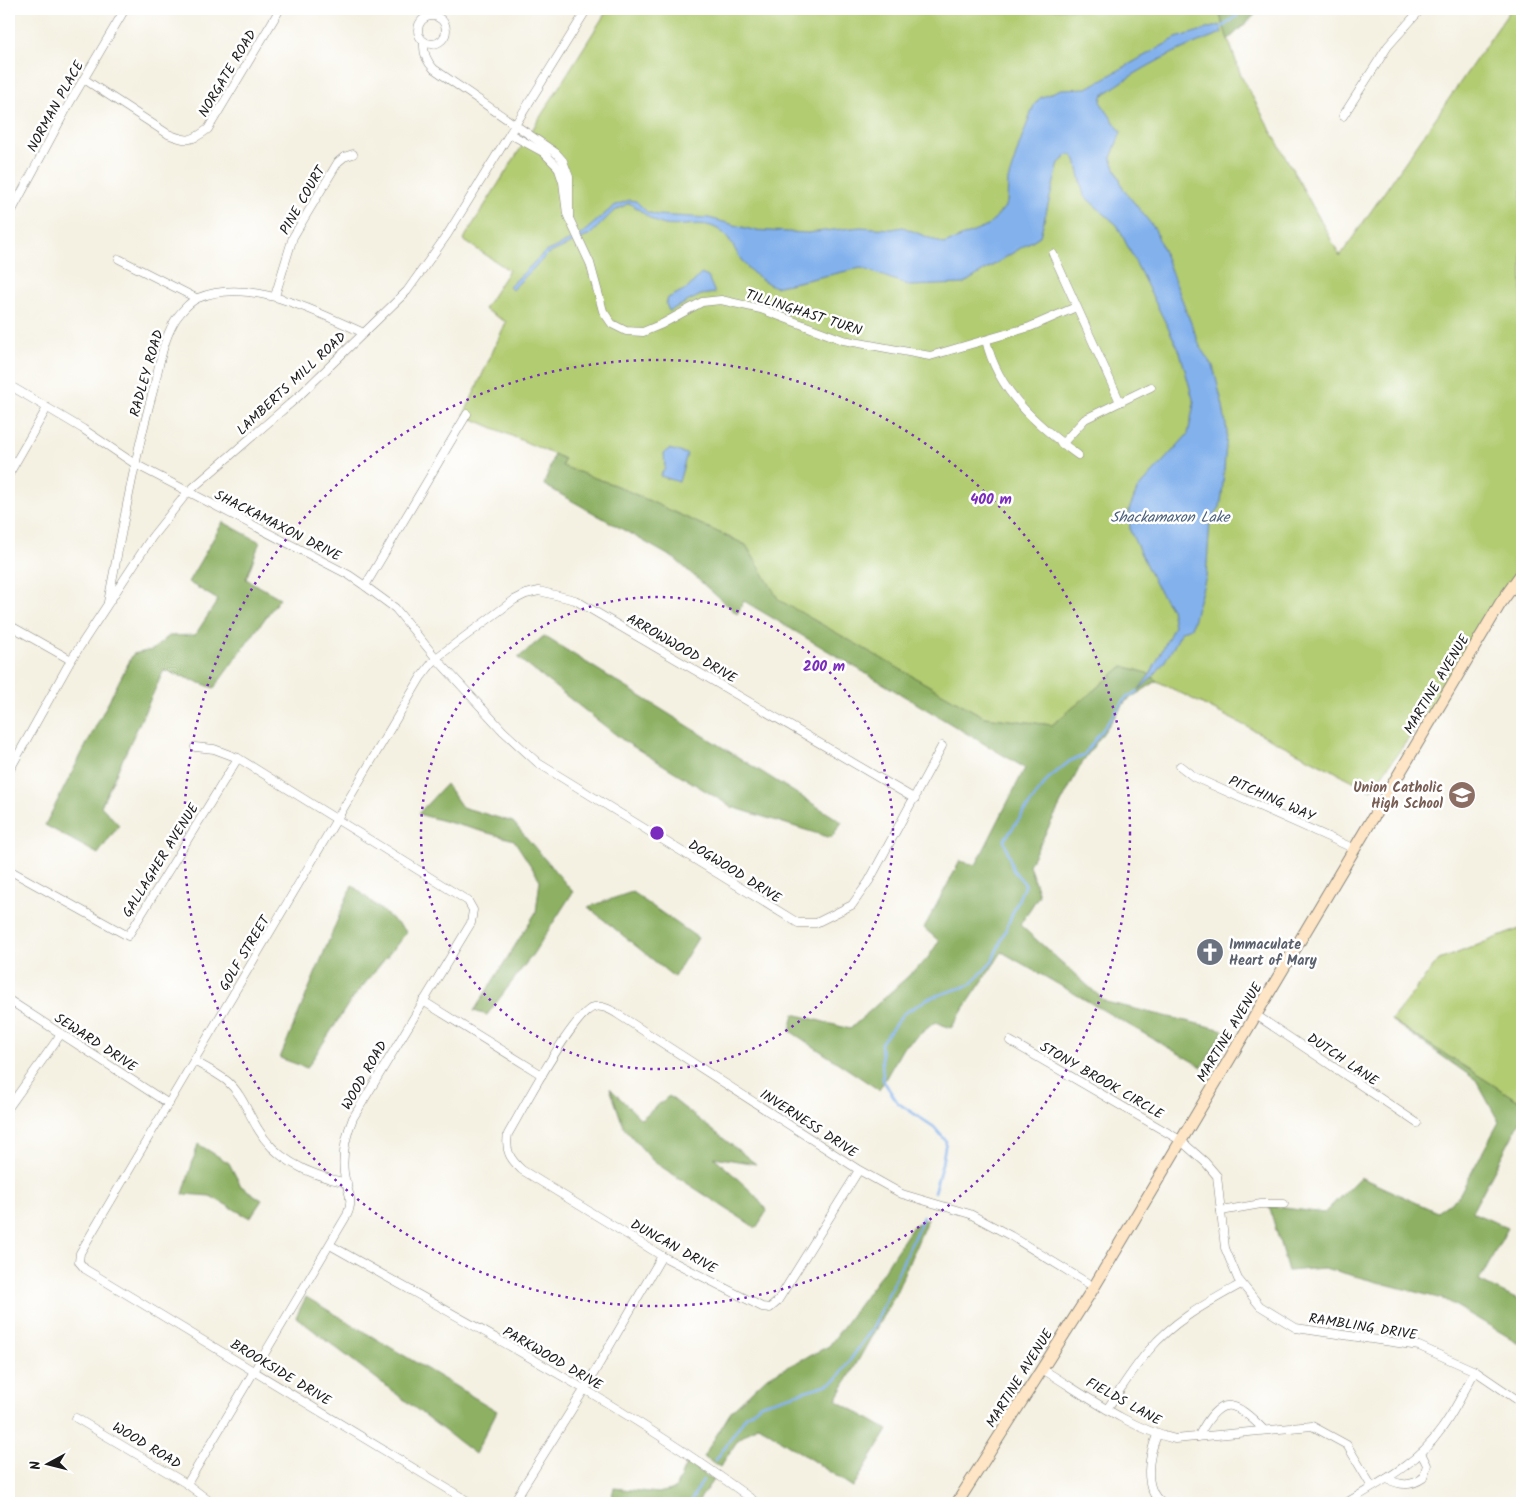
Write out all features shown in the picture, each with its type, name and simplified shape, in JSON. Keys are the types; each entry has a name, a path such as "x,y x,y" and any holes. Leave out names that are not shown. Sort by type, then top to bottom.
{"main road":[{"name":"MARTINE AVENUE","path":"957,1503 1094,1288 1500,604 1522,573"}],"street":[{"name":"NORMAN PLACE","path":"9,216 84,79 125,9"},
{"name":"NORGATE ROAD","path":"84,79 168,134 183,140 194,139 208,130 280,9"},
{"name":"LAMBERTS MILL ROAD","path":"9,771 12,761 72,660 152,537 187,493 300,395 407,291 447,235 587,9"},
{"path":"1343,116 1388,46 1421,9"},
{"name":"TILLINGHAST TURN","path":"424,42 427,62 434,69 515,126 551,148 563,161 570,187 569,222"},
{"name":"TILLINGHAST TURN","path":"510,134 543,152 558,167 563,182 564,205 569,222 590,263 602,312 612,324 626,331 643,332 702,302 721,300 761,309 843,340 923,356 934,356 1030,327 1076,307"},
{"name":"PINE COURT","path":"275,296 293,237 338,162 344,156 353,154"},
{"path":"1053,254 1120,402"},
{"path":"119,259 196,298 214,294 245,292 275,296 364,333"},
{"name":"RADLEY ROAD","path":"107,607 136,464 162,354 174,321 196,298"},
{"path":"986,340 994,367 1008,393 1062,444 1078,455"},
{"name":"SHACKAMAXON DRIVE","path":"9,385 136,464 187,493 349,575 365,586"},
{"path":"1062,444 1085,419 1151,387"},
{"path":"9,474 47,408"},
{"path":"365,586 467,414"},
{"name":"DOGWOOD DRIVE","path":"365,586 395,608 436,658 520,748 538,763 798,923 816,924 852,905 864,889 915,799 942,746"},
{"name":"ARROWWOOD DRIVE","path":"436,658 514,600 526,594 539,591 562,595 583,605 915,799"},
{"path":"9,625 72,660"},
{"name":"GOLF STREET","path":"79,1262 80,1253 422,678 436,658"},
{"name":"WOOD ROAD","path":"76,1418 187,1484 256,1372 350,1208 351,1192 347,1183 344,1166 346,1140 352,1118 471,923 473,910 468,901 238,758 214,749 195,747"},
{"name":"GALLAGHER AVENUE","path":"9,870 128,936 238,758"},
{"name":"PITCHING WAY","path":"1180,766 1194,776 1355,849"},
{"name":"SEWARD DRIVE","path":"9,1000 169,1104"},
{"path":"423,1001 542,1074"},
{"name":"INVERNESS DRIVE","path":"542,1074 586,1012 592,1007 609,1009 859,1170 902,1194 970,1214 1011,1236 1094,1288"},
{"name":"DUTCH LANE","path":"1256,1016 1417,1123"},
{"path":"9,1107 61,1034"},
{"name":"STONY BROOK CIRCLE","path":"1010,1041 1181,1141"},
{"path":"194,1061 216,1073 236,1091 259,1131 279,1154 311,1172 347,1183"},
{"name":"DUNCAN DRIVE","path":"542,1074 508,1134 507,1151 510,1158 522,1170 662,1256 762,1307 770,1308 777,1302 859,1170"},
{"name":"RAMBLING DRIVE","path":"1181,1141 1205,1162 1217,1176 1225,1248 1241,1284 1260,1306 1296,1328 1419,1346 1475,1371 1520,1401 1522,1405"},
{"path":"1221,1211 1261,1204 1284,1204"},
{"name":"PARKWOOD DRIVE","path":"330,1245 584,1390 700,1461 757,1503"},
{"path":"513,1503 584,1390 662,1256"},
{"name":"BROOKSIDE DRIVE","path":"79,1262 85,1268 471,1503"},
{"path":"1107,1408 1150,1349 1163,1336 1192,1312 1241,1284"},
{"name":"FIELDS LANE","path":"1042,1369 1157,1435 1175,1439 1312,1426 1347,1445 1372,1487"},
{"path":"1346,1503 1387,1479 1421,1453 1440,1431 1475,1371"},
{"path":"1198,1437 1209,1416 1220,1407 1228,1406 1240,1407 1264,1430"},
{"path":"1157,1435 1150,1454 1149,1477 1155,1498 1162,1503"},
{"path":"1387,1479 1408,1485 1423,1478 1427,1465 1421,1453"},
{"path":"187,1484 212,1503"}],"green space":[{"path":"608,9 1218,9 1241,76 1340,256 1511,9 1522,9 1522,564 1441,694 1371,790 1157,681 1147,673 1123,666 1052,725 984,717 778,600 746,545 617,486 562,466 564,459 464,415 506,322 484,309 509,270 463,240"},
{"path":"1218,9 1261,9 1228,40"},
{"path":"554,454 564,459 562,466 617,486 746,545 779,600 984,717 1052,725 1123,666 1147,673 1157,681 1126,701 1083,761 1029,865 1039,895 1020,925 1106,1002 1224,1030 1202,1067 1002,952 951,1028 935,1022 903,1048 879,1090 790,1031 794,1014 850,1029 927,959 939,941 924,928 960,861 976,865 1025,768 744,601 737,614 675,559 544,485"},
{"path":"223,522 260,542 246,579 280,598 214,688 164,670 101,806 119,825 98,854 45,825 133,654 152,650 169,636 195,635 218,600 188,582"},
{"path":"544,636 842,822 831,838 732,807 624,741 518,658"},
{"path":"446,784 462,807 513,822 573,892 533,954 487,1015 474,1011 536,912 540,880 514,840 418,814"},
{"path":"352,885 407,932 349,1003 307,1068 280,1058"},
{"path":"632,892 698,938 674,977 588,907"},
{"path":"1522,928 1522,1098 1517,1100 1391,1020 1439,960"},
{"path":"1391,1020 1517,1100 1522,1098 1522,1118 1472,1212 1508,1228 1479,1281 1522,1302 1522,1345 1446,1300 1324,1268 1288,1271 1269,1206 1324,1213 1360,1177 1437,1212 1458,1197 1499,1122 1476,1080"},
{"path":"610,1088 641,1119 669,1096 756,1164 714,1157 754,1194 767,1211 756,1228 654,1162 624,1128"},
{"path":"198,1144 229,1163 241,1186 262,1200 250,1218 210,1196 183,1194"},
{"path":"928,1218 896,1293 836,1400 888,1430 853,1487 758,1425 738,1440 720,1467 703,1457 732,1410 767,1377 829,1346 878,1279 913,1226"},
{"path":"306,1297 497,1411 475,1454 296,1317"},
{"path":"687,1462 713,1480 697,1503 610,1503 614,1488 658,1493 675,1489"}],"water":[{"name":"Shackamaxon Lake","path":"1220,25 1222,33 1190,45 1144,68 1102,96 1101,103 1121,132 1111,158 1124,190 1155,229 1201,349 1213,366 1227,432 1220,507 1210,522 1206,577 1191,628 1182,631 1163,663 1138,691 1151,673 1174,626 1171,609 1155,584 1130,531 1129,510 1137,490 1188,434 1194,403 1180,352 1117,225 1084,196 1076,160 1072,155 1068,155 1059,163 1040,236 963,284 911,286 861,268 775,287 749,269 729,240 719,230 700,224 665,225 650,219 629,203 613,212 590,235 548,254 512,290 509,287 545,252 579,236 614,206 629,200 636,201 647,212 657,215 709,218 753,230 807,233 860,227 892,229 903,227 944,244 988,226 1004,208 1007,202 1008,180 1019,146 1034,105 1040,98 1061,89 1087,88 1176,38"},
{"path":"701,274 708,277 715,293 701,295 669,311 666,304 668,298 688,288"},
{"path":"669,449 687,454 679,482 660,476 665,468 664,453"}],"waterway":[{"path":"1221,28 1237,16 1239,9"},
{"path":"934,1192 946,1141 934,1127 898,1103 883,1080 881,1043 903,1014 929,998 970,985 992,962 1025,884 1013,870 1004,840 1048,779 1070,761 1083,756 1126,698 1138,691"},
{"path":"716,1460 746,1416 761,1404 829,1384 837,1379 874,1326 923,1217"},
{"path":"690,1503 703,1480"}],"place":[{"name":"Union Catholic High School","path":"1462,795"},
{"name":"Immaculate Heart of Mary","path":"1210,952"}]}
